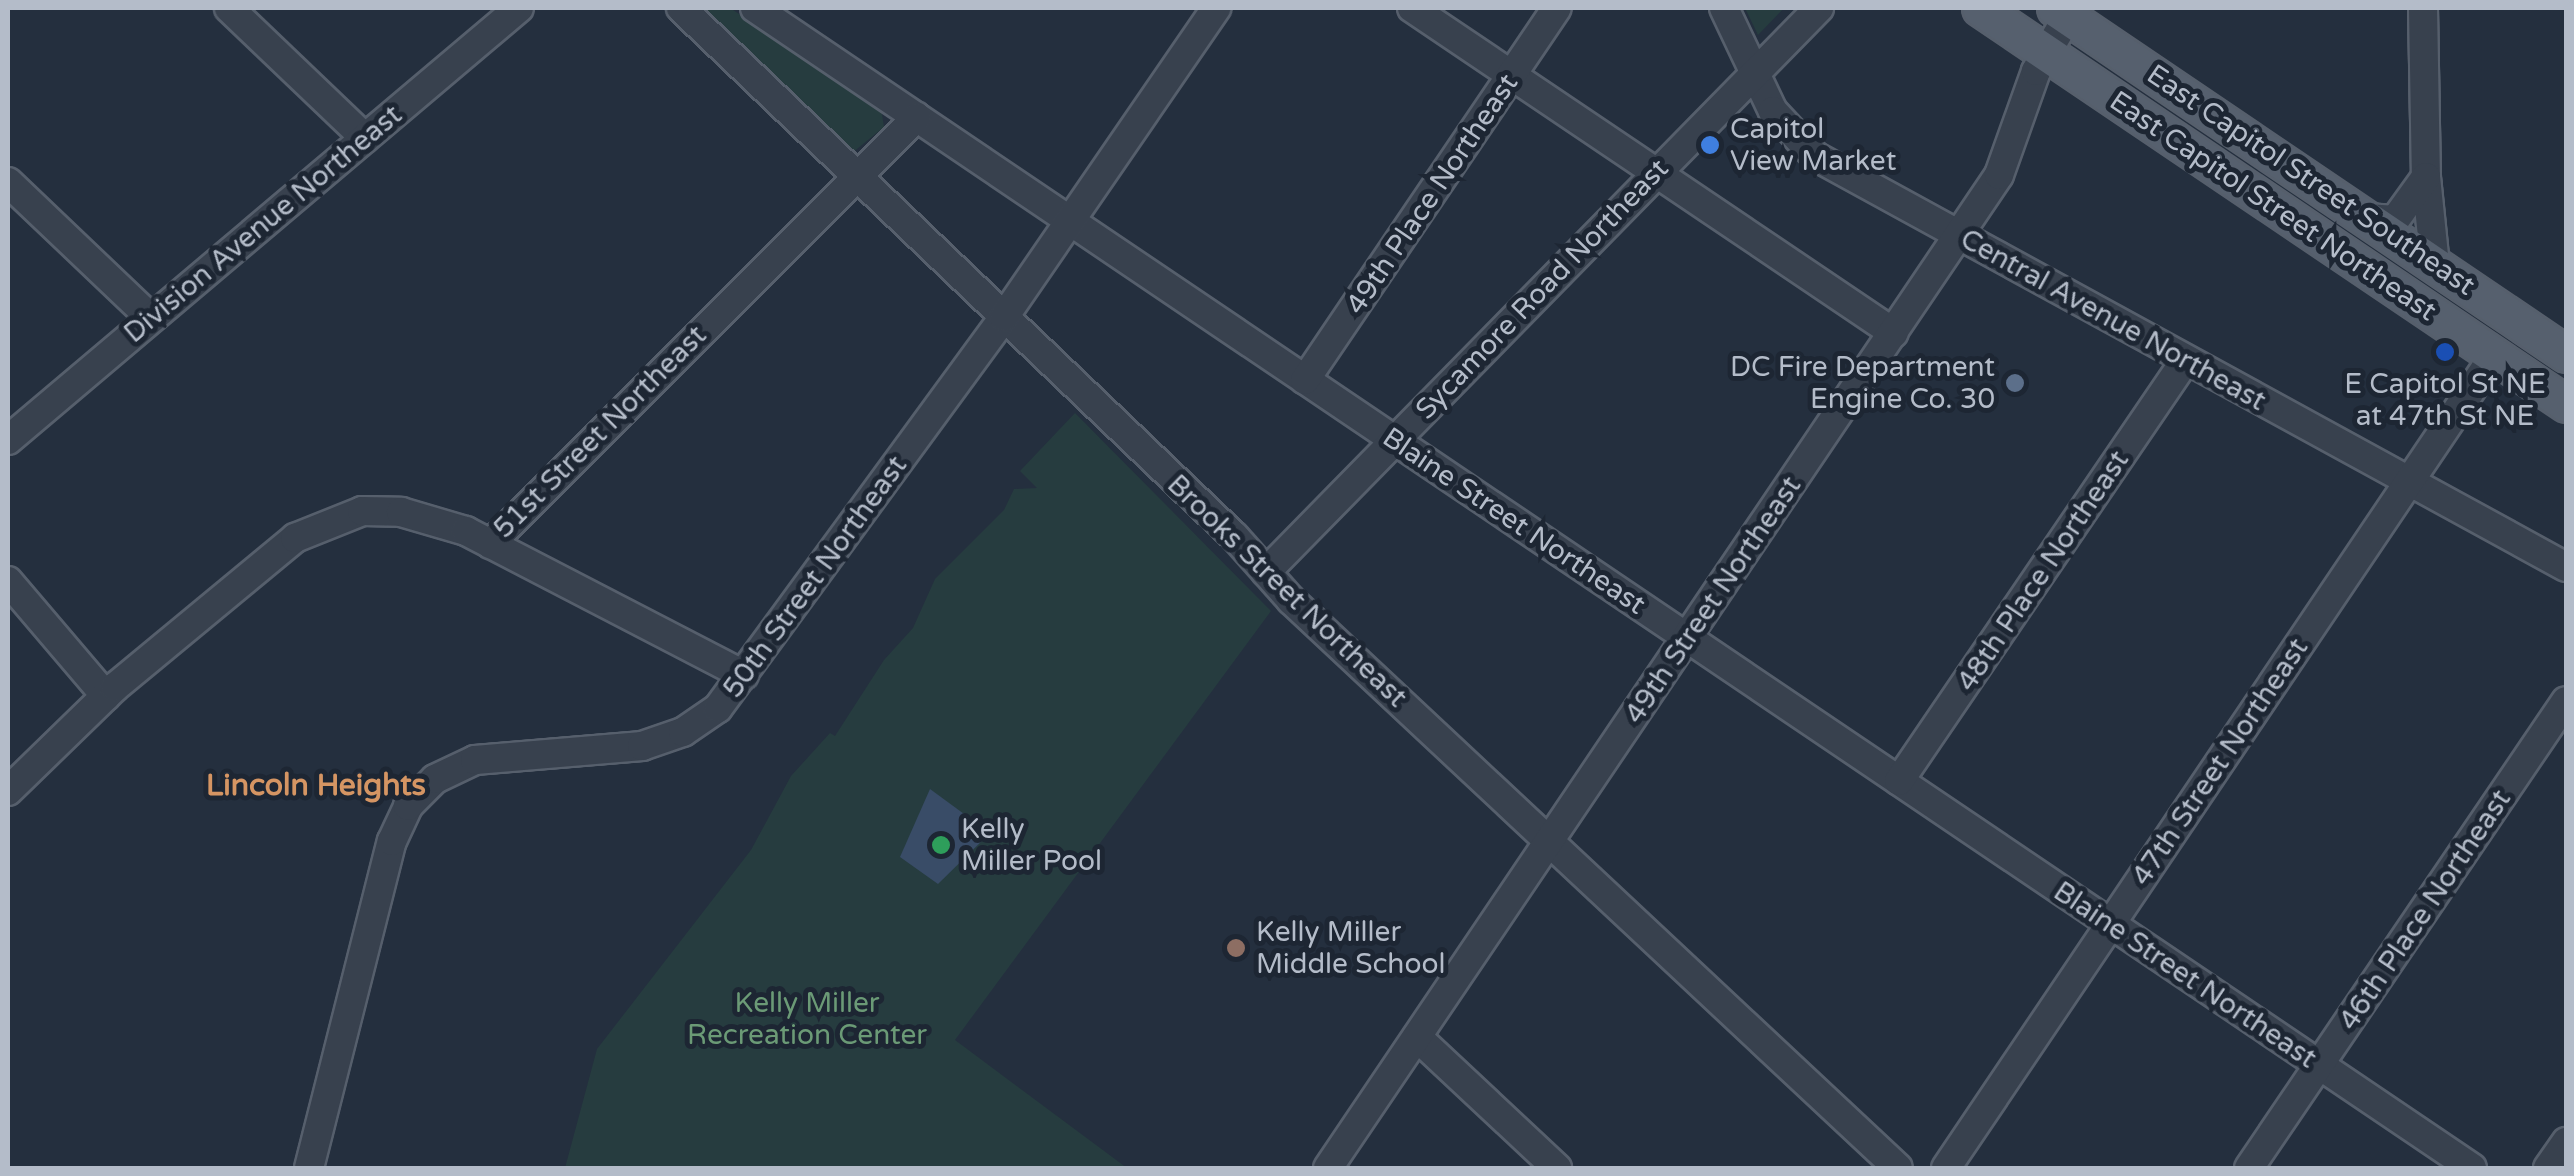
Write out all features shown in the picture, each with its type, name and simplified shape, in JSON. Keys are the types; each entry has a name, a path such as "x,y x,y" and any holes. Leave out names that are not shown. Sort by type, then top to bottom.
{"main road":[{"name":"East Capitol Street Northeast","path":"1980,8 2566,404"},
{"name":"East Capitol Street Southeast","path":"2061,12 2566,354"}],"street":[{"path":"228,8 365,138"},
{"name":"Division Avenue Northeast","path":"8,440 519,8"},
{"name":"Brooks Street Northeast","path":"681,8 1549,843 1898,1168"},
{"name":"Blaine Street Northeast","path":"755,8 2472,1168"},
{"name":"50th Street Northeast","path":"309,1168 392,841 418,794 454,768 490,757 627,748 665,740 711,714 744,675 1004,318 1216,8"},
{"path":"1412,8 1894,333"},
{"name":"49th Place Northeast","path":"1306,380 1557,8"},
{"name":"Central Avenue Northeast","path":"1724,8 1774,111 1815,156 2566,567"},
{"name":"Sycamore Road Northeast","path":"1266,572 1819,8"},
{"path":"2423,8 2426,178 2436,265"},
{"name":"49th Street Northeast","path":"1328,1168 1960,236 2008,158 2061,12"},
{"name":"51st Street Northeast","path":"8,791 106,696 295,538 332,518 401,512 490,544 916,117"},
{"path":"2367,218 2394,220 2426,178"},
{"path":"8,182 151,318"},
{"name":"47th Street Northeast","path":"1946,1168 2494,356"},
{"name":"48th Place Northeast","path":"1900,781 2186,361"},
{"path":"490,544 744,675"},
{"path":"8,581 106,696"},
{"name":"46th Place Northeast","path":"2249,1168 2566,702"},
{"path":"8,801 34,766"},
{"path":"1417,1037 1557,1168"},
{"path":"2548,1168 2566,1142"}],"green space":[{"path":"697,8 730,8 881,108 884,127 852,153"},
{"path":"1745,8 1784,8 1758,35"},
{"name":"Kelly Miller Recreation Center","path":"1075,413 1271,611 955,1040 1127,1168 565,1168 597,1049 751,850 791,776 830,733 835,736 884,660 913,628 935,579 1004,510 1014,489 1037,488 1020,471"}],"water":[{"name":"Kelly Miller Pool","path":"930,789 990,833 938,884 900,857"}],"place":[{"name":"Capitol View Market","path":"1710,145"},
{"name":"E Capitol St NE at 47th St NE","path":"2445,352"},
{"name":"DC Fire Department Engine Co. 30","path":"2015,383"},
{"name":"Kelly Miller Pool","path":"941,845"},
{"name":"Kelly Miller Middle School","path":"1236,948"}],"district":[{"name":"Lincoln Heights","path":"316,786"}]}
